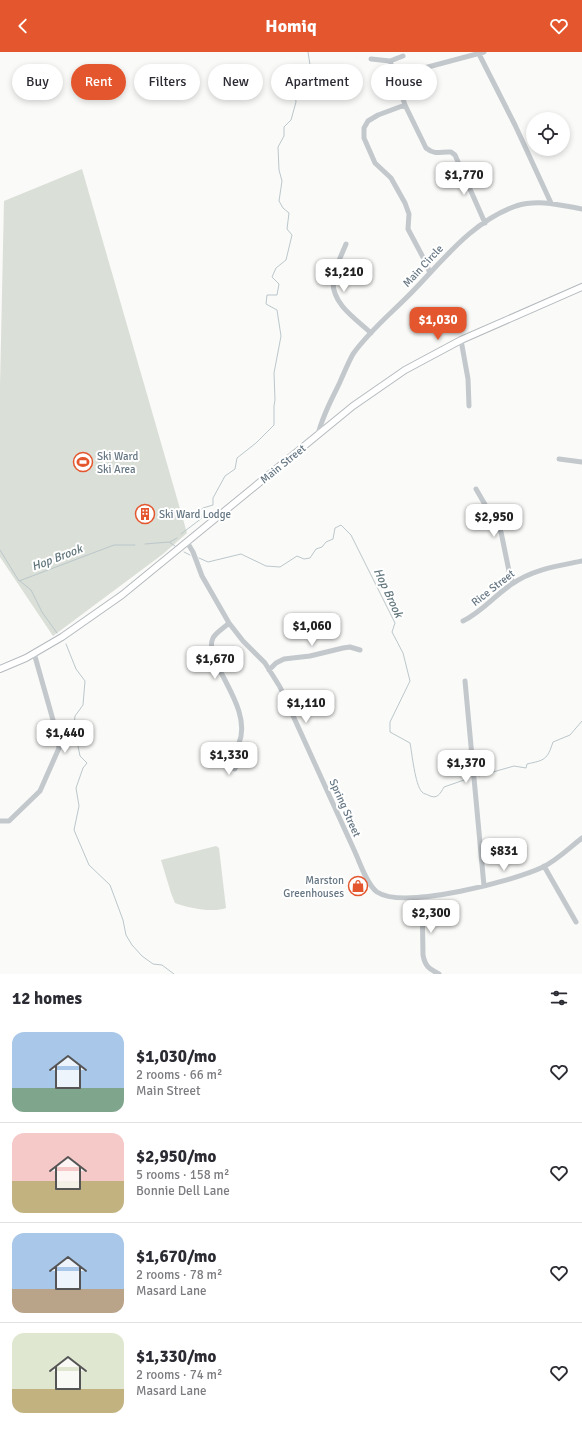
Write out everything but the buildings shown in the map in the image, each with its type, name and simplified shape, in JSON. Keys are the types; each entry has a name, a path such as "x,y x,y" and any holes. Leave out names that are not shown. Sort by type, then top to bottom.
{"main road":[{"name":"Main Street","path":"0,669 34,653 62,637 110,603 373,391 405,370 461,340 582,287"}],"street":[{"path":"437,65 480,53 551,203"},
{"path":"371,59 390,61 403,56"},
{"path":"390,61 405,105 426,148 429,151 440,154 451,152 455,155 485,223"},
{"path":"405,105 378,115 368,121 364,128 364,138 375,163 391,178 406,203 408,230 430,273"},
{"name":"Main Circle","path":"318,435 323,417 352,356 371,333 453,248 500,213 516,206 539,202 582,209"},
{"path":"346,244 333,282 336,299 371,333"},
{"path":"461,340 468,379 469,406"},
{"path":"559,459 582,462"},
{"path":"476,489 501,532 513,583"},
{"name":"Spring Street","path":"187,542 193,552 202,576 229,623 269,670 280,687 354,852 372,887 378,893 389,896 422,897 484,886 525,874 544,866 571,848 582,838"},
{"name":"Rice Street","path":"463,621 475,615 495,596 527,575 582,561"},
{"path":"229,623 215,635 211,643 215,658 237,704 242,719 242,734 239,744 234,752"},
{"path":"269,670 276,663 284,659 310,656 350,647 360,650"},
{"path":"0,821 9,821 37,795 59,748 55,727 34,653"},
{"path":"465,681 484,886"},
{"path":"544,866 576,922"},
{"path":"422,897 424,962 428,968 439,974"}],"shaded area":[{"name":"Ski Ward Ski Area","path":"82,169 187,533 163,554 53,636 0,557 0,386 4,201"},
{"path":"216,846 219,848 226,908 215,910 200,909 186,907 175,903 161,860"}],"waterway":[{"path":"181,534 202,518 199,511 213,505 213,498 225,476 235,469 237,458 256,443 274,425 274,373 281,336 277,310 266,304 267,295 277,295 279,284 272,277 276,268 286,260 292,235 287,229 289,213 283,208 279,201 282,181 279,170 278,147 284,136 284,127 291,120 296,102 294,82 306,76 311,71 308,52"},
{"name":"Hop Brook","path":"199,558 208,562 241,554 266,566 280,567 297,556 304,559 310,558 316,549 322,547 326,542 333,539 335,528 341,525 351,535 395,623 392,632 403,653 410,681 390,722 390,732 410,743 417,783 422,792 436,797 440,794 444,787 467,779"},
{"path":"170,542 177,538"},
{"name":"Hop Brook","path":"145,544 169,542 175,546"},
{"name":"Hop Brook","path":"0,550 19,581 114,545 135,545"},
{"name":"Hop Brook","path":"184,552 190,555"},
{"path":"20,581 31,590 42,612 57,633"},
{"path":"66,644 76,669 85,681 83,705 75,716 74,726 80,756 87,763 83,768 76,788 79,806 74,830 89,865 110,885 123,920 126,935 132,945 142,956 153,964 162,965 174,974"},
{"name":"Hop Brook","path":"479,776 514,766 526,768 527,764 542,760 547,756 553,742 570,735 582,721"}],"place":[{"name":"Ski Ward Ski Area","path":"83,462"},
{"name":"Ski Ward Lodge","path":"145,514"},
{"name":"Marston Greenhouses","path":"358,886"}]}
